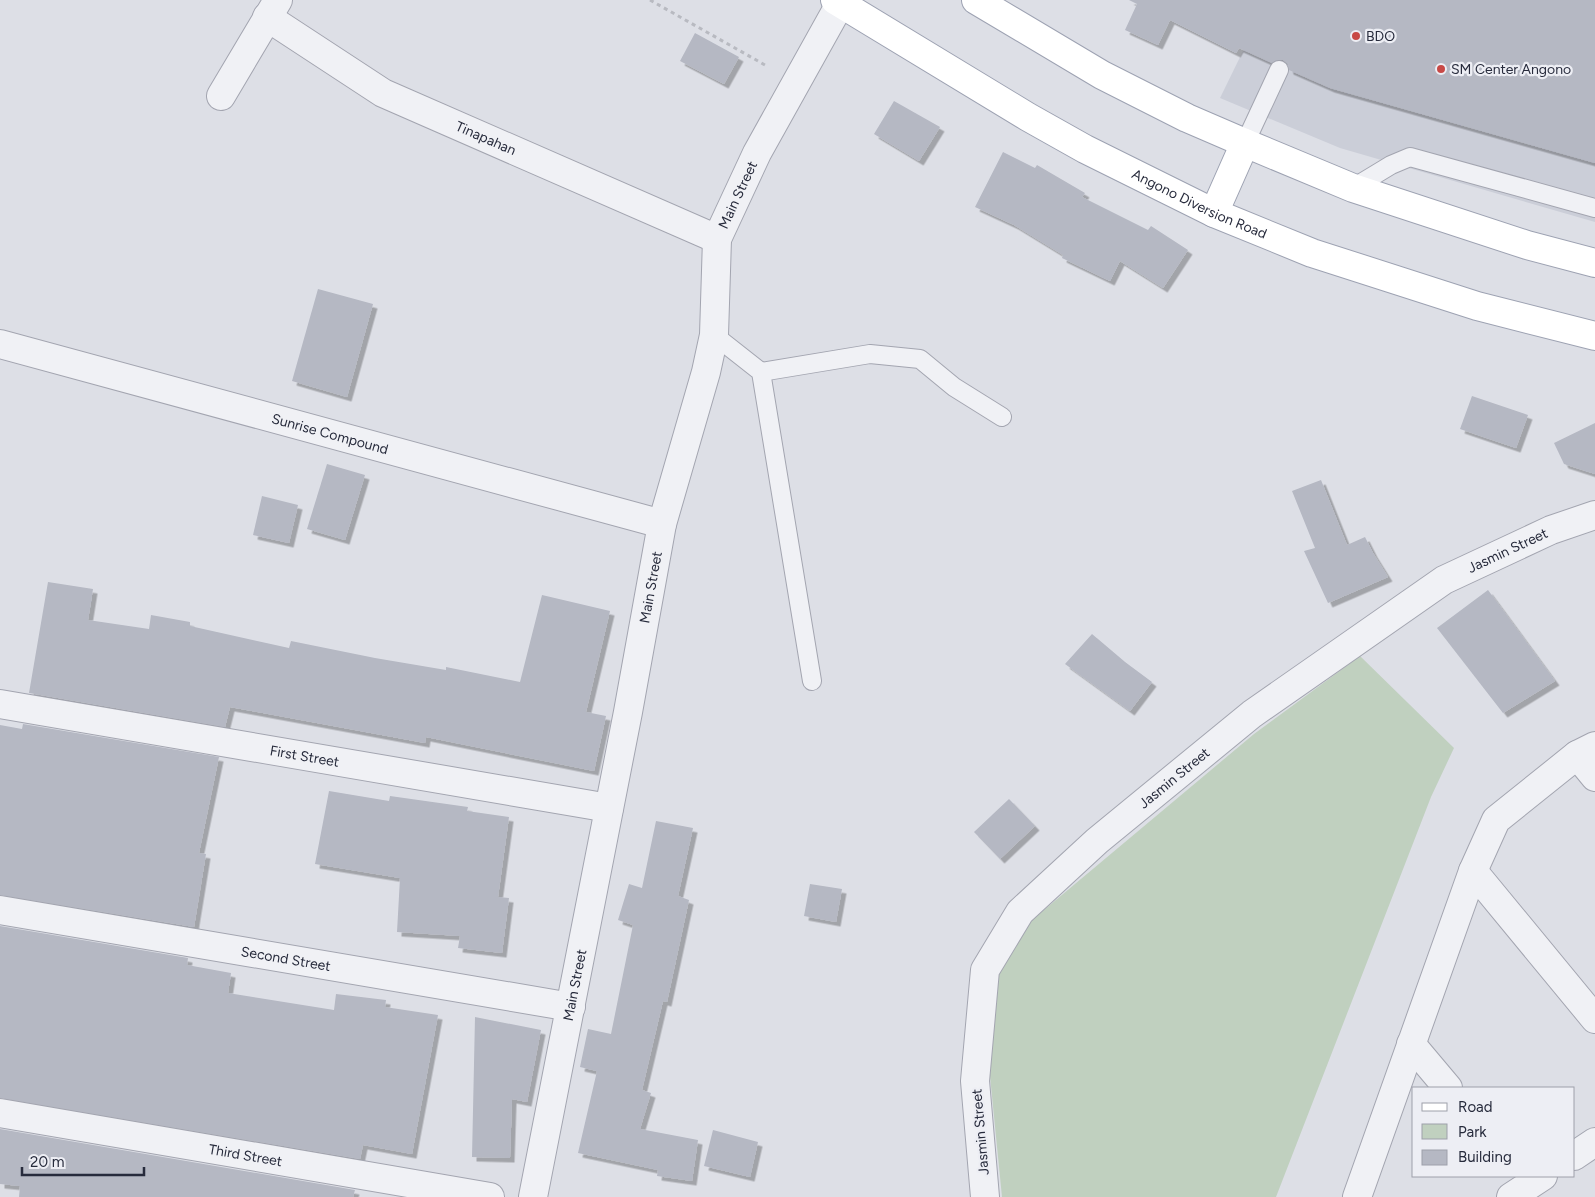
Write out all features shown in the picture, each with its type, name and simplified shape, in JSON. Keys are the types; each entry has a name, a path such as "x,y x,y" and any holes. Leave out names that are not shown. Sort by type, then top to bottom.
{"main road":[{"path":"976,0 1102,75 1187,118 1244,143 1353,188 1527,245 1595,263"},
{"name":"Angono Diversion Road","path":"839,1 1028,117 1085,149 1214,213 1321,256 1477,306 1595,336"},
{"path":"1214,213 1244,143"}],"street":[{"name":"Main Street","path":"533,1197 571,1007 662,524 706,372 714,335 717,239 757,153 839,1"},
{"path":"221,96 273,9"},
{"name":"Tinapahan","path":"273,9 384,93 717,239"},
{"name":"Sunrise Compound","path":"0,344 662,524"},
{"name":"Jasmin Street","path":"985,1197 975,1081 985,970 1020,912 1097,841 1252,714 1444,580 1551,530 1595,515"},
{"name":"First Street","path":"0,704 609,808"},
{"path":"1357,1197 1473,871 1496,820 1586,751 1595,777"},
{"path":"1473,871 1595,1019"},
{"name":"Second Street","path":"0,910 571,1007"},
{"path":"1411,1044 1447,1087"},
{"name":"Third Street","path":"0,1113 490,1197"},
{"path":"1575,1155 1595,1142"}],"lane":[{"path":"1244,143 1279,70"},
{"path":"1353,188 1391,165 1410,157 1595,208"},
{"path":"714,335 761,372 812,681"},
{"path":"761,372 870,354 920,359 954,387 1002,417"}],"path":[{"path":"650,0 796,82"}],"shaded area":[{"name":"SM Center Angono","path":"1268,0 1595,0 1595,222 1340,148 1220,98"}],"green space":[{"path":"1360,656 1454,748 1431,797 1276,1197 1002,1197 990,1076 998,975 1032,920 1254,734"}],"building":[{"name":"SM Center Angono","path":"1129,0 1595,0 1595,163 1330,88 1289,70 1288,64 1283,60 1272,63 1239,48 1236,53 1170,20 1158,45 1125,30 1137,4"},
{"path":"695,33 739,57 724,84 680,61"},
{"path":"894,101 940,127 919,161 874,134"},
{"path":"1003,152 1035,168 1037,165 1085,193 1082,197 1148,230 1151,226 1188,250 1163,288 1120,261 1110,281 1062,258 1063,255 1014,225 975,207"},
{"path":"318,289 373,304 347,397 292,381"},
{"path":"1472,396 1528,415 1516,448 1460,429"},
{"path":"1595,423 1595,474 1564,464 1554,443"},
{"path":"327,464 365,475 345,540 307,529"},
{"path":"1321,480 1347,545 1365,537 1388,577 1328,603 1304,551 1315,548 1292,491"},
{"path":"262,496 298,505 289,543 253,535"},
{"path":"48,582 93,589 88,620 149,629 151,615 190,622 190,626 289,648 291,641 375,658 446,670 446,667 520,682 542,595 610,611 586,712 606,716 594,771 426,737 425,743 230,707 225,727 29,693"},
{"path":"1488,590 1555,681 1503,713 1437,628"},
{"path":"1092,634 1152,682 1130,711 1065,664"},
{"path":"23,724 219,757 199,853 206,854 194,927 0,895 0,725 22,729"},
{"path":"329,791 389,801 390,796 468,807 467,811 509,817 498,897 509,898 502,953 458,948 460,936 397,932 400,878 315,864"},
{"path":"1009,799 1035,826 1000,859 974,832"},
{"path":"656,821 693,828 678,896 689,900 667,1002 663,1001 642,1090 651,1093 640,1129 698,1140 692,1181 657,1176 658,1170 578,1153 597,1071 580,1067 588,1029 611,1034 633,925 618,920 629,884 642,888"},
{"path":"810,884 842,889 836,922 804,916"},
{"path":"0,926 188,958 187,965 231,973 228,993 334,1010 336,994 386,1000 385,1007 438,1015 412,1154 363,1145 360,1159 0,1098"},
{"path":"475,1017 541,1030 527,1102 512,1099 510,1158 472,1157"},
{"path":"0,1129 355,1190 353,1197 19,1197 20,1186 0,1184"},
{"path":"713,1130 758,1142 750,1177 704,1166"}],"place":[{"name":"BDO","path":"1356,36"},
{"name":"SM Center Angono","path":"1441,69"}]}
